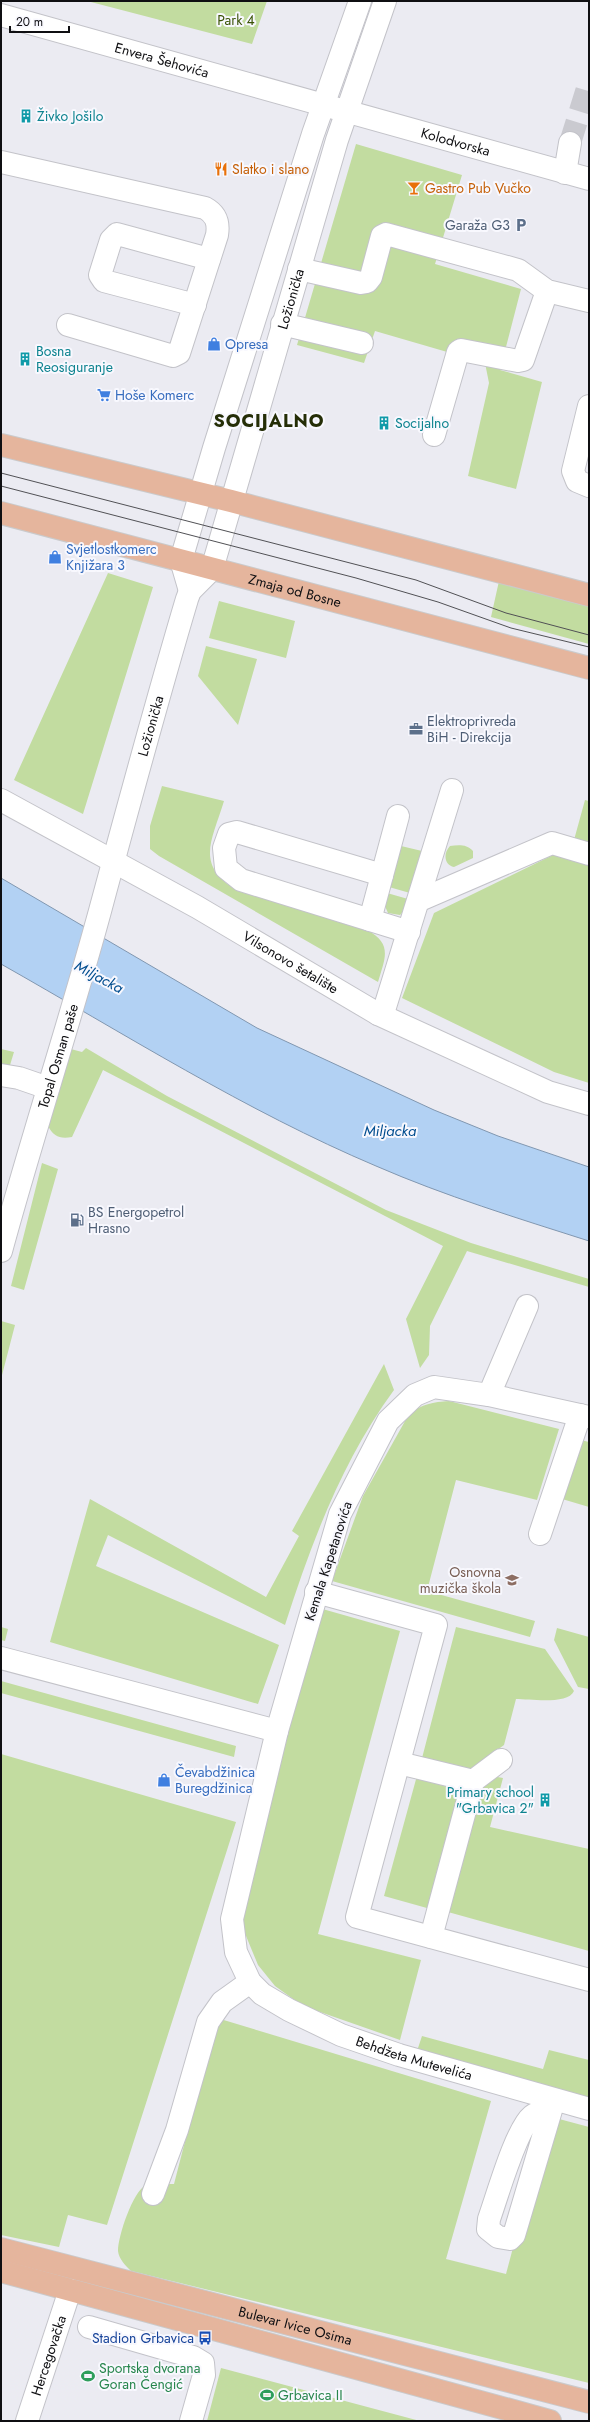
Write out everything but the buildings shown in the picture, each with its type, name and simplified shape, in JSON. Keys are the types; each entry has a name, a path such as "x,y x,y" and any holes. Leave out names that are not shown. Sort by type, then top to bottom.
{"main road":[{"path":"1,445 201,493 589,595"},
{"name":"Zmaja od Bosne","path":"1,513 589,668"},
{"name":"Bulevar Ivice Osima","path":"1,2249 589,2402"},
{"name":"Bulevar Ivice Osima","path":"1,2271 550,2421"}],"street":[{"name":"Ložionička","path":"181,560 323,104 360,1"},
{"name":"Ložionička","path":"113,861 190,591 212,569 282,324 347,111 385,1"},
{"name":"Envera Šehovića","path":"1,16 323,104"},
{"name":"Kolodvorska","path":"323,104 589,179"},
{"path":"564,173 570,143"},
{"path":"1,162 205,208 211,212 216,219 218,227 179,353 174,356 68,324"},
{"path":"195,305 104,281 100,275 111,240 116,234 209,259"},
{"path":"299,269 367,282 371,276 382,236 386,234 518,270 547,291 589,301"},
{"path":"434,436 458,352 461,350 505,359 524,360 547,291"},
{"path":"282,324 362,343"},
{"path":"589,406 573,471 577,481 589,486"},
{"path":"181,560 190,591"},
{"path":"378,1014 385,1007 420,900 452,790"},
{"name":"Vilsonovo šetalište","path":"1,800 197,907 378,1014 548,1092 589,1104"},
{"path":"370,920 398,816"},
{"path":"382,875 237,832 229,834 225,839 224,848 226,868 241,880 409,932"},
{"path":"420,900 552,843 589,854"},
{"name":"Topal Osman paše","path":"1,1251 100,911 113,861"},
{"path":"1,1075 19,1078 48,1088"},
{"path":"488,1395 527,1306"},
{"name":"Kemala Kapetanovića","path":"250,1982 236,1952 232,1919 277,1731 316,1592 340,1514 388,1420 415,1395 434,1387 488,1395 585,1416"},
{"path":"540,1534 585,1416"},
{"path":"316,1592 436,1625 357,1916 589,1980"},
{"path":"1,1658 277,1731"},
{"path":"431,1937 474,1781 501,1760"},
{"path":"399,1762 474,1781"},
{"path":"153,2194 176,2130 208,2022 222,2002 250,1982"},
{"name":"Behdžeta Mutevelića","path":"250,1982 262,1994 341,2035 552,2106 589,2109"},
{"path":"552,2106 514,2236 510,2239 498,2237 488,2229 489,2219 522,2131 533,2115 552,2106"},
{"name":"Hercegovačka","path":"27,2421 70,2290"},
{"path":"89,2327 193,2358 203,2363 204,2375 191,2421"}],"green space":[{"name":"Park 4","path":"87,1 267,1 252,44"},
{"path":"356,144 462,175 435,264 521,289 500,370 542,382 516,489 468,476 489,383 485,363 375,331 364,363 297,345"},
{"path":"108,573 153,587 83,814 14,780"},
{"path":"499,581 589,604 589,644 491,617"},
{"path":"219,601 295,621 286,658 209,638"},
{"path":"206,646 257,659 238,725 198,676"},
{"path":"162,786 224,801 212,840 210,851 211,862 216,872 224,881 238,891 367,930 375,935 384,946 385,952 383,966 378,982 159,856 150,849 150,826"},
{"path":"585,800 589,801 589,844 574,840"},
{"path":"459,845 468,847 473,851 473,858 454,867 451,866 446,861 446,852 450,846"},
{"path":"401,846 422,851 410,893 389,887"},
{"path":"555,854 589,863 589,1083 554,1072 402,998 434,913"},
{"path":"387,893 408,899 404,911 400,915 388,913 384,904"},
{"path":"67,1048 82,1052 86,1048 167,1096 386,1210 471,1243 589,1279 589,1287 467,1251 430,1326 429,1355 420,1368 406,1319 443,1246 103,1070 72,1137 64,1138 55,1135 48,1126"},
{"path":"1,1049 14,1052 7,1075 1,1073"},
{"path":"42,1163 58,1169 24,1290 11,1286"},
{"path":"1,1321 15,1325 1,1379"},
{"path":"384,1364 394,1390 375,1417 359,1445 330,1503 306,1563 285,1625 108,1535 96,1566 279,1645 258,1704 50,1642 90,1499 266,1597 299,1536 292,1531"},
{"path":"449,1401 559,1429 537,1500 456,1480 427,1591 535,1621 530,1637 332,1581 363,1496 409,1414 428,1404"},
{"path":"569,1437 589,1442 589,1507 552,1496"},
{"path":"319,1608 400,1631 318,1934 421,1960 400,2040 303,2006 275,1986 258,1965 237,1914"},
{"path":"1,1627 8,1629 5,1641 1,1640"},
{"path":"456,1627 545,1649 574,1691 570,1695 557,1700 516,1699 504,1745 474,1767 461,1772 421,1762"},
{"path":"557,1628 589,1637 589,1689 578,1687 554,1640"},
{"path":"1,1681 236,1746 234,1757 1,1693"},
{"path":"1,1754 236,1822 107,2225 68,2215 59,2247 1,2235"},
{"path":"418,1772 469,1785 434,1910 384,1896"},
{"path":"492,1776 503,1778 490,1827 589,1849 589,1951 448,1912 479,1790"},
{"path":"217,2018 491,2101 446,2259 506,2274 548,2116 589,2127 589,2383 131,2271 121,2259 118,2251 123,2225 131,2205 141,2189 152,2183 174,2184"},
{"path":"422,2036 543,2069 549,2050 589,2060 589,2098 417,2051"},
{"name":"Grbavica II","path":"221,2368 420,2421 207,2421"}],"water":[{"name":"Miljacka","path":"1,878 257,1028 434,1110 498,1136 589,1167 589,1241 428,1187 376,1166 328,1144 232,1096 1,964"}],"tunnel":[{"path":"570,143 589,82"}],"tram line":[{"path":"1,473 416,580 506,613 589,635"},
{"path":"1,486 356,578 438,602 511,628 589,647"}],"place":[{"name":"Živko Jošilo","path":"26,116"},
{"name":"Slatko i slano","path":"221,169"},
{"name":"Gastro Pub Vučko","path":"414,188"},
{"name":"Garaža G3","path":"521,225"},
{"name":"Opresa","path":"214,344"},
{"name":"Bosna Reosiguranje","path":"25,359"},
{"name":"Hoše Komerc","path":"104,395"},
{"name":"Socijalno","path":"384,423"},
{"name":"Svjetlostkomerc Knjižara 3","path":"55,557"},
{"name":"Elektroprivreda BiH - Direkcija","path":"416,729"},
{"name":"BS Energopetrol Hrasno","path":"77,1220"},
{"name":"Osnovna muzička škola","path":"512,1580"},
{"name":"Čevabdžinica Buregdžinica","path":"164,1780"},
{"name":"Primary school \"Grbavica 2\"","path":"545,1800"},
{"name":"Stadion Grbavica","path":"205,2338"},
{"name":"Sportska dvorana Goran Čengić","path":"88,2376"},
{"name":"Grbavica II","path":"267,2395"}],"district":[{"name":"SOCIJALNO","path":"269,421"}]}
